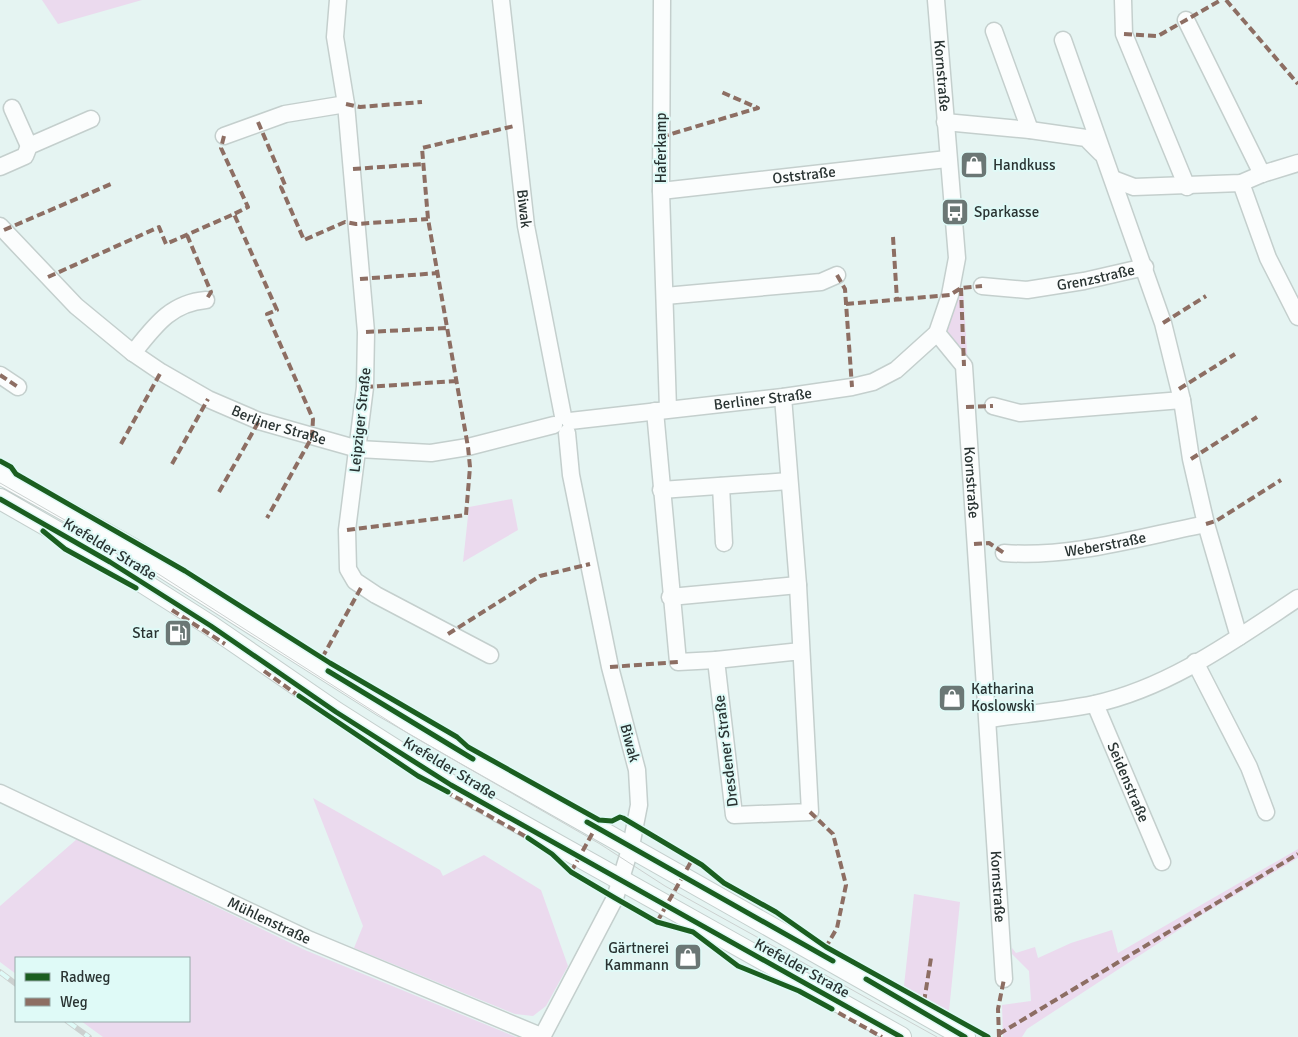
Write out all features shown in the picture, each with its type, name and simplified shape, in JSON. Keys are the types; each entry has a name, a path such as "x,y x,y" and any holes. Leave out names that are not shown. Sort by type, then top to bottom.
{"main road":[{"name":"Krefelder Straße","path":"0,474 140,554 382,706 965,1037"},
{"name":"Krefelder Straße","path":"0,499 110,562 212,626 422,767 901,1037"}],"street":[{"name":"Leipziger Straße","path":"338,0 335,37 346,104 366,332 365,387 347,530 348,569 355,581 422,621 490,655"},
{"name":"Biwak","path":"501,0 526,226 571,475 610,667 637,770 639,804 631,846 615,898 542,1037"},
{"name":"Haferkamp","path":"661,410 665,296 661,191 662,0"},
{"name":"Kornstraße","path":"936,0 957,258 950,295 937,333 964,366 974,544 989,719 1004,979"},
{"path":"1123,0 1124,34 1186,187"},
{"path":"1186,20 1262,174"},
{"path":"994,31 1030,130"},
{"name":"Grenzstraße","path":"982,286 1027,290 1084,281 1145,267 1063,40"},
{"path":"224,136 285,114 346,104"},
{"path":"12,108 29,146"},
{"path":"0,168 25,156 29,146 91,119"},
{"name":"Grenzstraße","path":"945,122 1030,130 1086,138 1103,155"},
{"name":"Oststraße","path":"661,191 948,159"},
{"path":"1113,179 1134,187 1186,187 1241,183 1298,162"},
{"path":"1241,183 1268,258 1298,317"},
{"name":"Berliner Straße","path":"0,226 76,306 134,353 161,372 208,399 259,420 358,449 431,453 468,447 563,424 661,410 783,397 873,382 896,370 937,333"},
{"path":"1145,267 1164,323 1182,400 1191,459 1206,524 1240,637"},
{"path":"665,296 821,282 837,275"},
{"path":"134,353 160,319 189,302 206,300"},
{"path":"0,375 18,387"},
{"name":"Dresdener Straße","path":"716,660 734,815 810,812 798,585 783,397"},
{"path":"993,406 1020,414 1182,400"},
{"path":"661,410 661,490 670,597 678,662 801,651"},
{"path":"661,490 789,481"},
{"path":"721,486 724,543"},
{"name":"Weberstraße","path":"1004,553 1037,556 1098,546 1206,524"},
{"path":"670,597 798,585"},
{"path":"989,719 1095,704 1159,682 1240,637 1298,598"},
{"path":"1195,662 1249,767 1266,812"},
{"name":"Seidenstraße","path":"1095,704 1162,862"},
{"name":"Mühlenstraße","path":"0,793 310,940 542,1037"}],"shaded area":[{"path":"42,0 142,0 58,24"},
{"path":"963,290 968,367 946,328 959,291"},
{"path":"512,499 518,530 463,562 469,507"},
{"path":"313,798 440,870 443,876 484,855 541,890 568,966 546,1006 533,1016 515,1014 354,948 363,926"},
{"path":"77,839 305,950 516,1037 103,1037 82,1022 190,1022 190,957 15,957 15,973 0,962 0,906"},
{"path":"1298,849 1298,858 1200,916 1027,1029 1022,1037 1003,1037 1002,1005 1031,1001 1029,971 1012,954 1012,948 1016,953 1035,947 1038,958 1071,943 1112,930 1118,953"},
{"path":"914,894 960,902 949,1011 904,986"}],"tram line":[{"path":"0,483 149,568 409,734 600,844 665,886 937,1037"}],"railway":[{"path":"0,972 15,983"},
{"path":"68,1022 89,1037"}],"marked path":[{"path":"1124,34 1158,36 1221,0"},
{"path":"1226,0 1298,84"},
{"path":"661,137 758,108 719,91"},
{"path":"346,104 360,107 422,102"},
{"path":"258,122 285,185 281,187 304,240 345,222 356,224 428,219"},
{"path":"347,530 466,515 470,467 468,447 428,219 422,148 514,126"},
{"path":"224,136 221,148 248,207 234,214"},
{"path":"353,169 423,164"},
{"path":"4,230 111,184"},
{"path":"48,277 159,227 166,244 234,214 277,310 267,314 313,419 312,437 267,518"},
{"path":"187,235 211,292 206,300"},
{"path":"893,237 897,300"},
{"path":"360,279 438,273"},
{"path":"837,275 845,289 852,387"},
{"path":"846,304 950,295 961,288 982,286"},
{"path":"961,288 964,366"},
{"path":"1163,323 1206,296"},
{"path":"366,332 448,328"},
{"path":"1179,389 1235,354"},
{"path":"121,444 161,372"},
{"path":"0,375 18,387"},
{"path":"365,387 457,381"},
{"path":"172,464 208,399"},
{"path":"966,407 993,406"},
{"path":"1191,459 1257,417"},
{"path":"219,492 259,421"},
{"path":"1206,524 1216,521 1281,480"},
{"path":"974,544 989,543 1004,553"},
{"path":"448,634 540,576 590,564"},
{"path":"322,658 362,586"},
{"path":"172,610 225,644"},
{"path":"610,667 678,662"},
{"path":"264,671 303,699"},
{"path":"445,791 532,840"},
{"path":"810,812 833,834 846,885 837,928 826,947"},
{"path":"571,872 597,825"},
{"path":"999,1034 1298,854"},
{"path":"657,922 692,860"},
{"path":"924,1002 931,958"},
{"path":"999,1037 998,1009 1004,979"},
{"path":"828,1007 882,1037"}],"cycle path":[{"path":"0,461 11,467 16,474 185,571 330,663 457,737 468,747 599,820 612,821 620,817 623,818 702,865 724,883 776,912 826,947 988,1037"},
{"path":"0,499 110,562 211,626 336,712 451,785 901,1037"},
{"path":"43,531 65,549 136,588"},
{"path":"328,671 473,759"},
{"path":"299,696 418,776 448,792"},
{"path":"587,822 833,961"},
{"path":"528,838 552,854 571,872 657,922 693,932 738,966 799,991 832,1009"},
{"path":"866,979 965,1037"}],"place":[{"name":"Handkuss","path":"974,165"},
{"name":"Sparkasse","path":"955,212"},
{"name":"Star","path":"178,633"},
{"name":"Katharina Koslowski","path":"952,698"},
{"name":"Gärtnerei Kammann","path":"688,957"}]}
